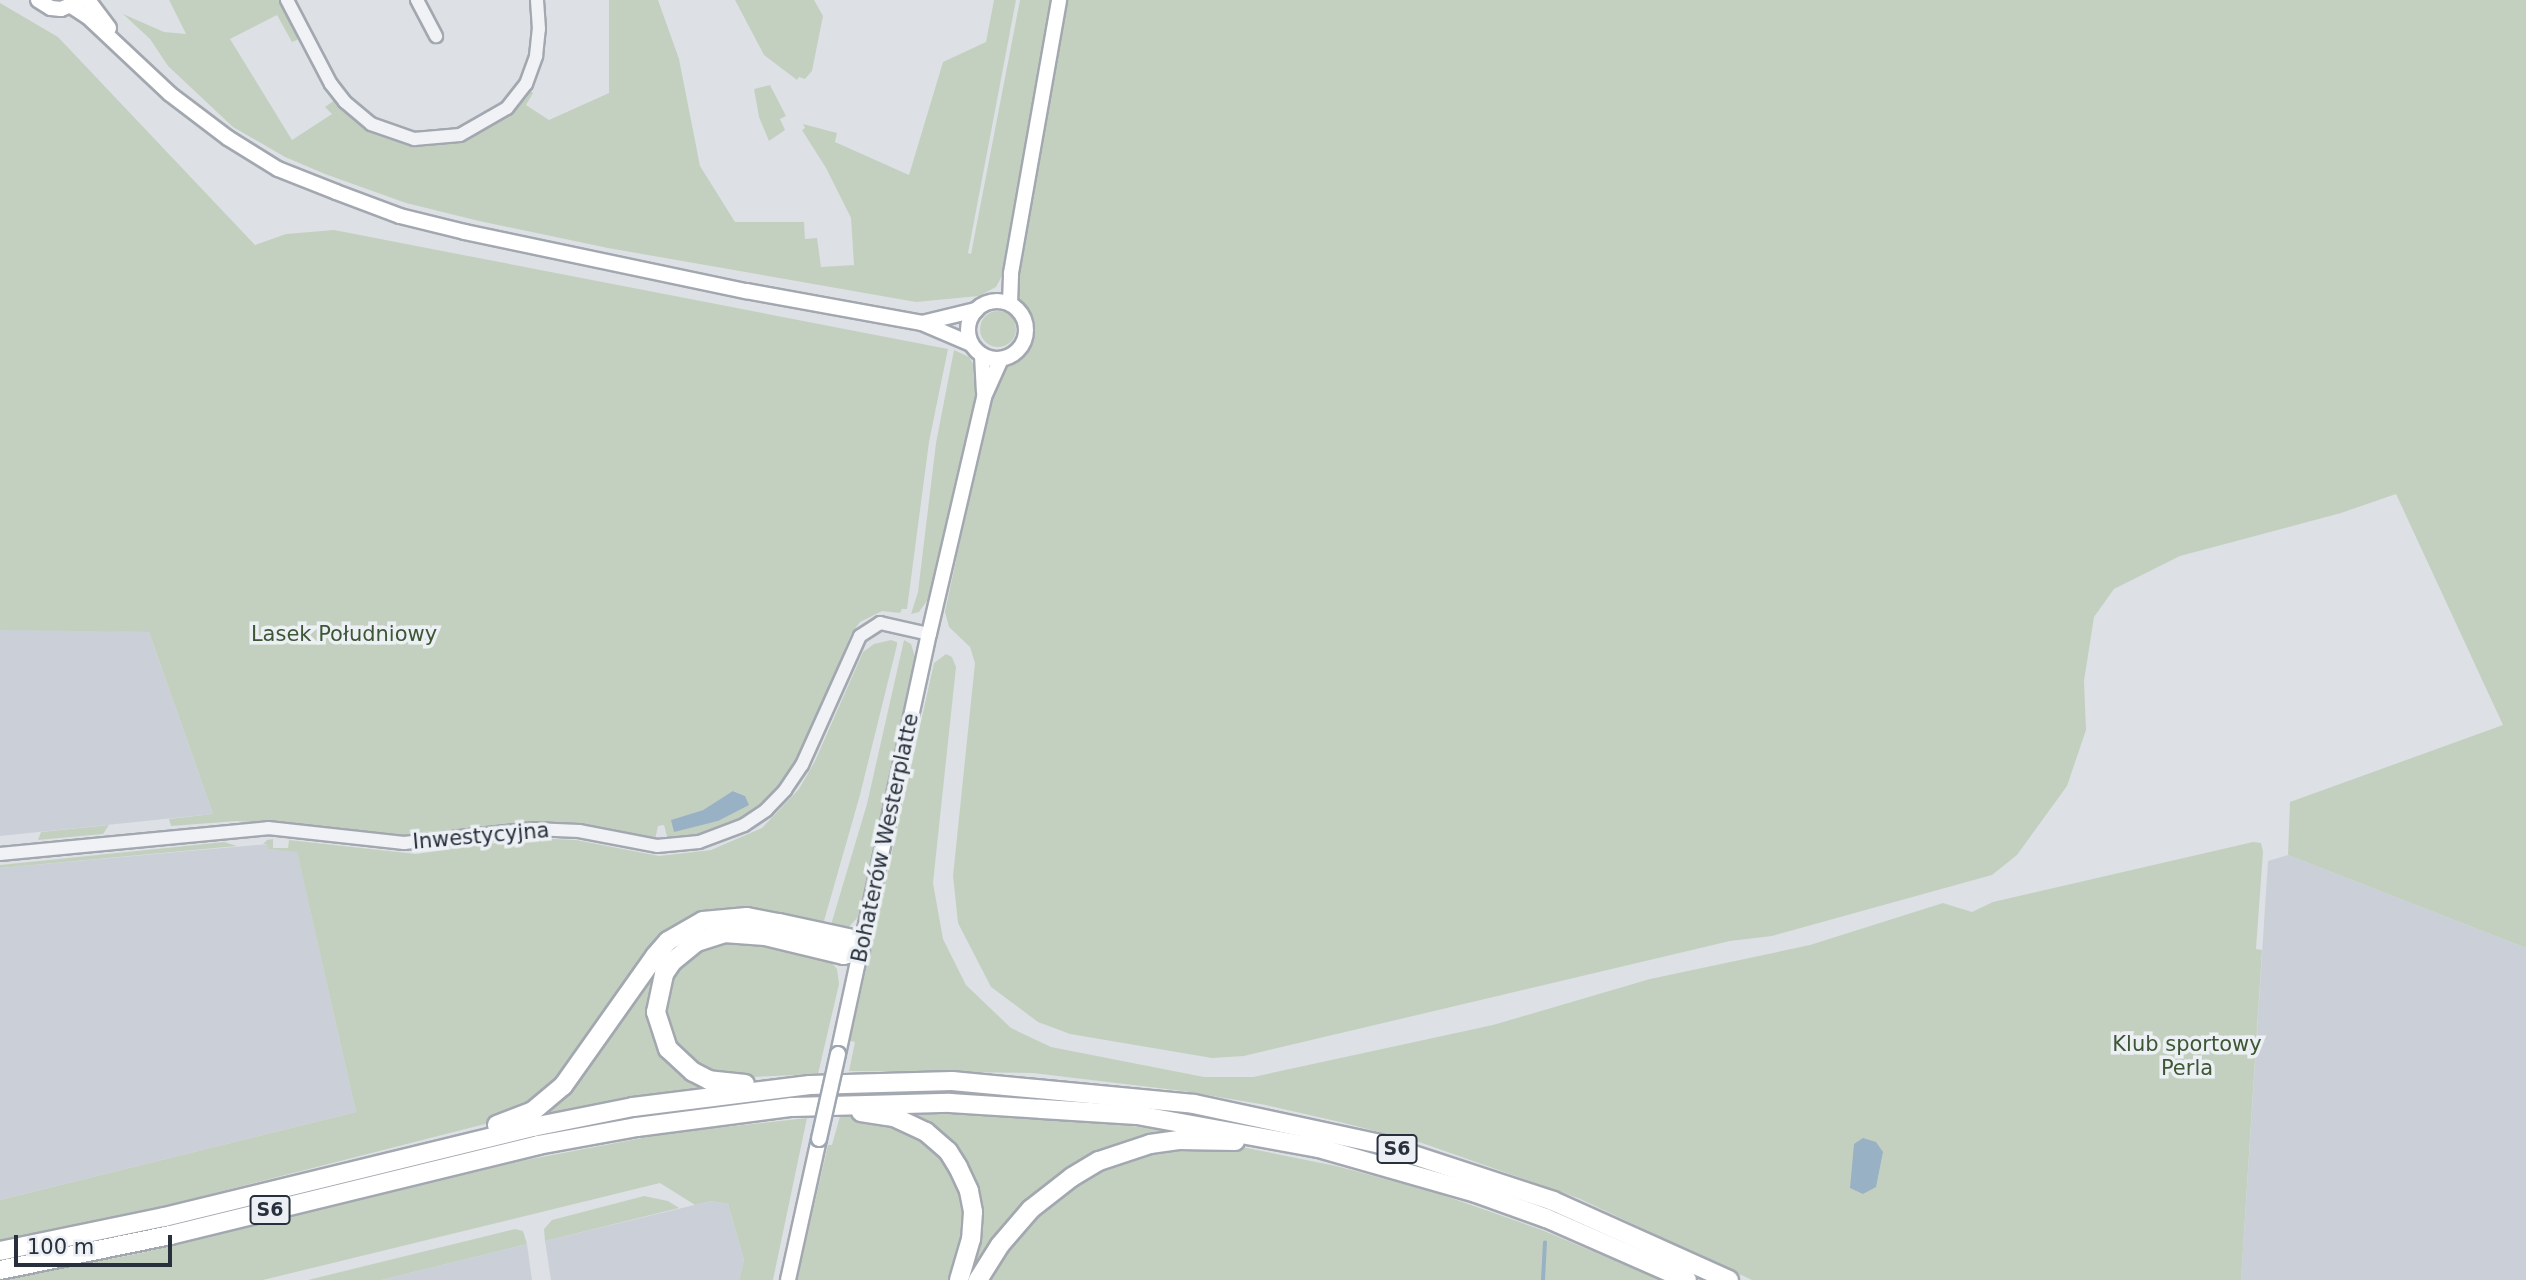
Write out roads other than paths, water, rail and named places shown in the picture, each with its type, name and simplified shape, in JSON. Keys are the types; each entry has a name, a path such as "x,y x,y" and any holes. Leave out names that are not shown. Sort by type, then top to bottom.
{"highway":[{"path":"412,1155 521,1117 546,1102 564,1086 668,941 703,921 747,917 848,938 860,950 844,955 765,936 724,933 691,946 664,974 656,1012 662,1036 668,1049 693,1072 730,1084 810,1085"},
{"name":"S6","path":"0,1251 164,1217 412,1155 633,1107 810,1085 952,1081 1137,1096 1271,1118 1380,1144 1481,1175 1624,1230 1729,1280"},
{"name":"S6","path":"0,1270 170,1235 538,1145 636,1126 792,1107 937,1103 1043,1107 1137,1115 1319,1148 1511,1205 1607,1243 1687,1280"},
{"path":"792,1107 894,1117 926,1132 948,1151 969,1191 973,1212 971,1239 959,1280"},
{"path":"978,1280 1000,1245 1031,1209 1072,1177 1122,1152 1179,1140 1319,1148"}],"main road":[{"path":"37,0 51,8 75,3 170,94 228,138 278,169 400,216 734,289 922,323 969,343 982,355 1001,359 1018,350 1026,334 1023,316 1004,302 984,304 976,310 922,323"},
{"path":"88,0 126,52"},
{"path":"1004,302 1012,273 1059,0"},
{"path":"969,343 968,331 976,310"},
{"name":"Bohaterów Westerplatte","path":"982,355 984,397"},
{"name":"Bohaterów Westerplatte","path":"788,1280 929,634 984,397 1001,359"}],"street":[{"path":"287,0 331,84 345,102 371,124 390,133 414,139 460,135 507,108 526,84 536,56 540,29 537,0"},
{"path":"417,0 436,36"},
{"name":"Inwestycyjna","path":"0,854 268,828 404,843 533,829 579,831 657,846 699,842 744,825 766,810 785,790 802,765 860,636 880,623 929,634"}],"water":[{"path":"733,791 745,796 749,805 718,821 674,832 671,820 703,810"},
{"path":"1863,1138 1876,1142 1883,1152 1876,1187 1863,1194 1850,1188 1854,1144"}],"waterway":[{"path":"1543,1280 1545,1243"}],"park label":[{"name":"Lasek Południowy","path":"344,634"},
{"name":"Klub sportowy Perla","path":"2187,1056"}]}
